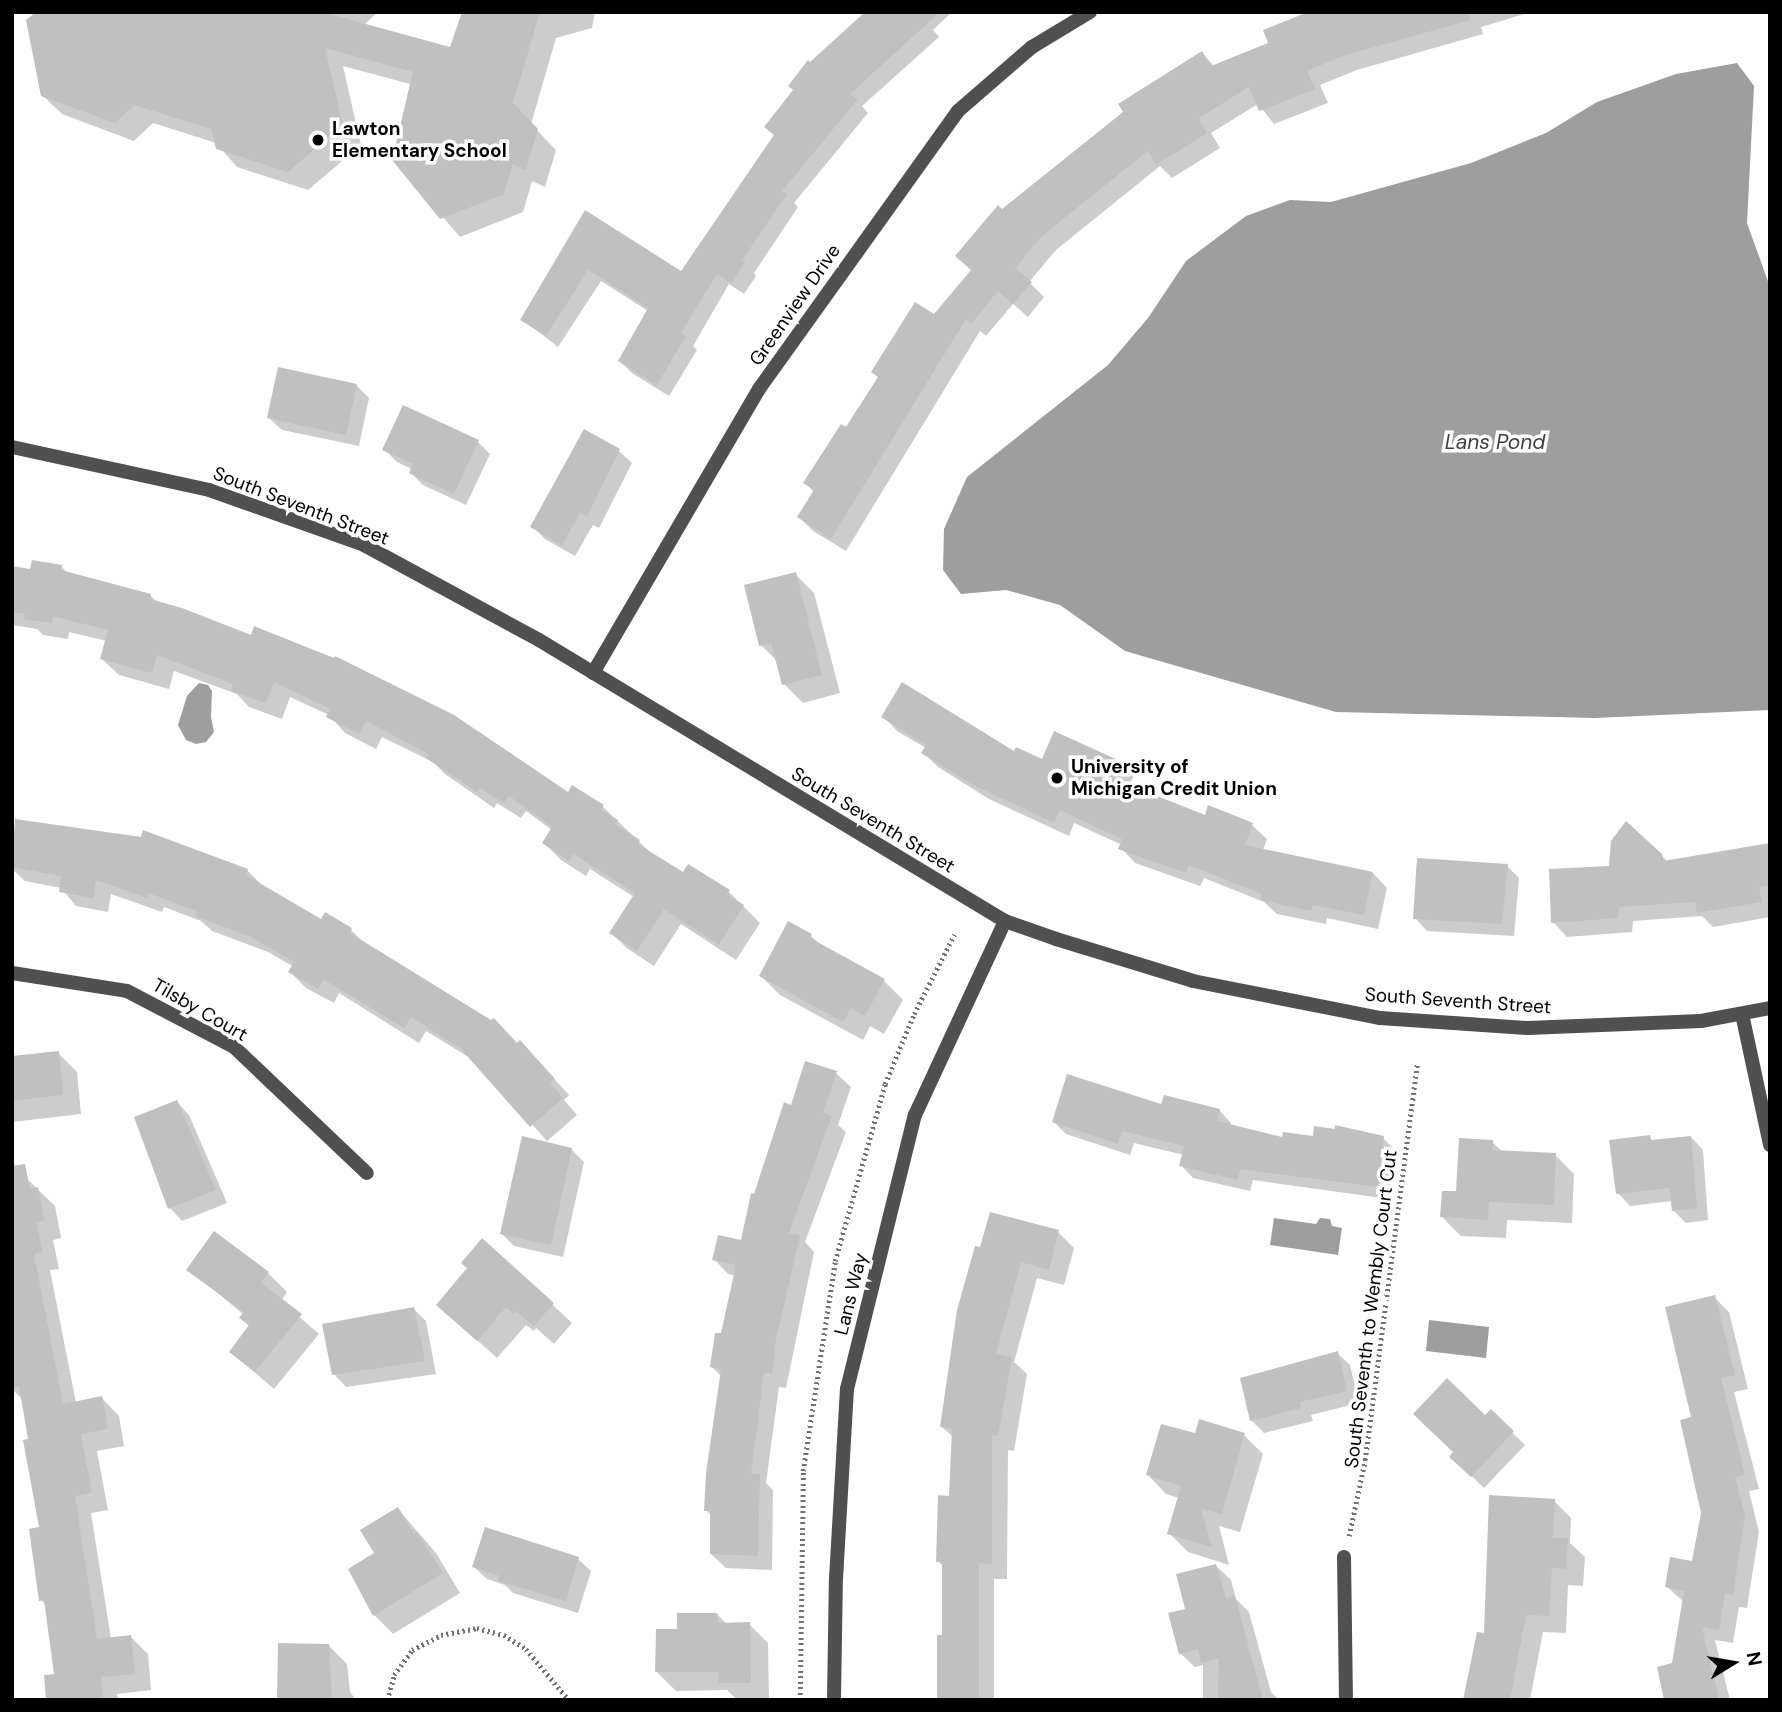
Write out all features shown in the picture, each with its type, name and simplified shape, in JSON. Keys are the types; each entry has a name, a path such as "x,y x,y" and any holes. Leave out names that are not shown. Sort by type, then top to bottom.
{"street":[{"name":"Greenview Drive","path":"593,673 759,389 958,111 1032,47 1090,12"},
{"name":"South Seventh Street","path":"12,447 209,490 364,545 593,673 1005,921 1193,981 1380,1018 1528,1028 1702,1021 1770,1008"},
{"name":"Lans Way","path":"834,1700 836,1578 848,1389 915,1115 1005,921"},
{"name":"Tilsby Court","path":"12,973 127,991 234,1048 367,1173"},
{"path":"1742,1014 1770,1145"},
{"path":"1344,1557 1346,1700"}],"path":[{"name":"South Seventh to Wembly Court Cut","path":"1344,1557 1365,1460 1417,1063"},
{"path":"387,1700 394,1675 412,1650 442,1634 477,1628 504,1635 526,1649 569,1700"}],"water":[{"name":"Lans Pond","path":"1737,63 1754,86 1747,223 1770,287 1770,710 1595,718 1336,712 1125,651 1060,605 1006,590 961,594 943,570 944,529 967,477 1108,365 1148,318 1186,261 1246,216 1290,200 1331,202 1471,163 1546,133 1597,102 1676,74"},
{"path":"199,683 208,685 212,691 211,717 214,732 206,742 196,744 186,740 178,725 187,696"},
{"path":"1274,1218 1316,1224 1320,1218 1330,1219 1332,1226 1342,1228 1338,1255 1270,1245"},
{"path":"1429,1320 1489,1327 1486,1358 1426,1351"}],"building":[{"path":"36,12 322,12 450,47 462,12 540,12 513,103 538,129 526,170 513,164 504,194 440,219 392,160 413,72 325,48 343,125 288,172 216,149 211,129 134,105 115,123 41,96 26,20"},
{"path":"865,12 940,12 850,94 858,99 782,191 787,194 742,260 745,262 731,283 717,274 681,333 686,336 657,385 618,361 648,308 588,270 546,336 520,320 585,210 681,271 774,135 764,127 793,90 788,86 808,60 810,62"},
{"path":"1308,12 1469,12 1470,20 1343,56 1307,71 1315,89 1259,111 1249,87 1199,118 1207,133 1156,165 1148,151 1042,236 1015,268 1032,282 1013,304 998,291 971,324 966,319 831,539 797,517 814,490 803,483 841,424 846,427 878,377 871,372 915,302 934,314 971,270 955,256 998,205 1002,209 1123,112 1118,104 1202,51 1211,66 1268,43 1263,30"},
{"path":"278,367 357,384 346,435 267,418"},
{"path":"403,405 479,440 454,494 409,473 413,464 382,450"},
{"path":"584,429 620,449 587,517 580,513 562,545 530,527"},
{"path":"32,560 62,565 61,570 151,594 150,599 182,608 251,635 254,626 334,658 335,656 454,715 568,792 572,785 604,805 601,810 618,820 615,824 640,840 638,844 683,872 688,864 730,890 727,894 744,905 719,945 664,909 637,951 609,933 635,893 573,854 569,861 542,843 552,827 509,796 504,803 480,788 477,792 426,758 429,754 366,721 359,734 326,717 330,709 274,682 266,703 231,691 233,684 157,655 152,673 100,659 108,630 53,616 52,623 24,619 25,614 12,612 12,566 30,569"},
{"path":"796,572 822,675 782,685 771,643 759,646 744,585"},
{"path":"902,682 1014,751 1016,747 1042,759 1054,731 1120,761 1112,778 1205,815 1208,805 1253,823 1245,845 1373,872 1364,915 1313,905 1311,911 1260,900 1262,894 1189,865 1186,873 1118,849 1122,839 1060,810 1054,823 973,785 921,753 926,745 881,717"},
{"path":"15,819 141,837 143,830 248,869 246,875 321,919 325,912 352,928 350,933 491,1020 494,1018 517,1043 520,1040 555,1079 550,1083 563,1098 530,1127 461,1049 411,1017 404,1028 323,979 318,989 288,972 294,962 251,937 195,916 197,911 148,893 147,898 96,880 93,898 59,892 61,876 12,867"},
{"path":"1626,821 1662,854 1663,861 1770,843 1770,885 1759,887 1762,902 1697,913 1695,902 1619,907 1618,918 1551,923 1549,869 1609,866 1611,841"},
{"path":"1417,858 1508,864 1502,924 1413,919"},
{"path":"788,921 812,934 810,938 885,979 865,1016 851,1008 843,1022 759,976"},
{"path":"59,1051 63,1095 12,1101 12,1056"},
{"path":"805,1061 837,1071 823,1113 832,1116 789,1233 800,1235 776,1340 772,1374 764,1373 751,1474 760,1474 758,1556 710,1554 710,1511 704,1511 706,1473 721,1369 710,1367 715,1333 721,1333 736,1265 712,1260 718,1235 741,1240 751,1193 754,1194 784,1102 791,1105"},
{"path":"1067,1074 1161,1104 1164,1095 1220,1109 1217,1121 1282,1137 1283,1132 1313,1136 1314,1126 1335,1129 1335,1125 1384,1136 1377,1187 1240,1169 1238,1180 1179,1166 1184,1146 1122,1131 1118,1144 1052,1122"},
{"path":"177,1100 216,1190 168,1209 134,1117"},
{"path":"1650,1135 1651,1140 1691,1136 1697,1208 1672,1211 1669,1188 1616,1194 1609,1140"},
{"path":"522,1136 572,1148 551,1245 500,1234"},
{"path":"1459,1138 1493,1140 1493,1150 1556,1153 1554,1205 1489,1202 1488,1220 1440,1217 1442,1191 1456,1191"},
{"path":"25,1164 30,1189 38,1187 45,1221 37,1223 42,1252 34,1254 63,1404 102,1396 108,1429 81,1434 92,1493 75,1496 97,1639 131,1635 135,1674 101,1677 103,1700 46,1700 44,1675 54,1674 44,1600 39,1601 29,1529 39,1527 23,1440 28,1439 19,1386 12,1387 12,1166"},
{"path":"990,1212 1059,1230 1049,1270 1021,1262 996,1354 1012,1357 998,1436 992,1435 992,1564 979,1563 979,1700 937,1700 937,1635 942,1635 942,1562 936,1562 938,1495 949,1496 952,1429 940,1427 957,1310 975,1246 980,1247"},
{"path":"214,1231 269,1272 261,1283 302,1314 255,1372 229,1352 249,1325 239,1318 244,1312 186,1270"},
{"path":"482,1238 554,1303 534,1326 516,1311 514,1314 506,1307 477,1341 436,1305 467,1268 461,1263"},
{"path":"1715,1295 1735,1375 1721,1378 1745,1475 1735,1477 1745,1516 1733,1595 1725,1593 1719,1630 1702,1627 1719,1700 1664,1700 1657,1667 1672,1663 1684,1591 1665,1587 1670,1557 1692,1561 1701,1513 1680,1420 1691,1417 1665,1307"},
{"path":"414,1307 425,1361 332,1375 322,1324"},
{"path":"1338,1351 1347,1391 1300,1402 1301,1408 1250,1421 1240,1378"},
{"path":"1447,1378 1485,1415 1491,1409 1514,1431 1471,1477 1449,1457 1453,1452 1413,1414"},
{"path":"1199,1419 1245,1433 1222,1514 1201,1509 1212,1547 1167,1534 1181,1486 1146,1475 1161,1424 1195,1433"},
{"path":"1489,1495 1555,1499 1553,1538 1568,1538 1566,1569 1552,1568 1549,1616 1526,1615 1510,1700 1463,1700 1477,1632 1484,1633"},
{"path":"398,1507 443,1573 373,1616 348,1569 374,1553 360,1530"},
{"path":"485,1527 579,1557 566,1601 498,1581 500,1576 472,1567"},
{"path":"1216,1564 1226,1598 1235,1596 1263,1700 1218,1700 1219,1658 1201,1663 1198,1649 1179,1654 1168,1613 1185,1609 1176,1574"},
{"path":"677,1613 717,1613 718,1623 750,1622 751,1683 718,1683 718,1672 655,1672 656,1629 677,1629"},
{"path":"278,1643 329,1644 332,1700 277,1700"}],"place":[{"name":"Lawton Elementary School","path":"318,140"},
{"name":"University of Michigan Credit Union","path":"1057,778"}]}
